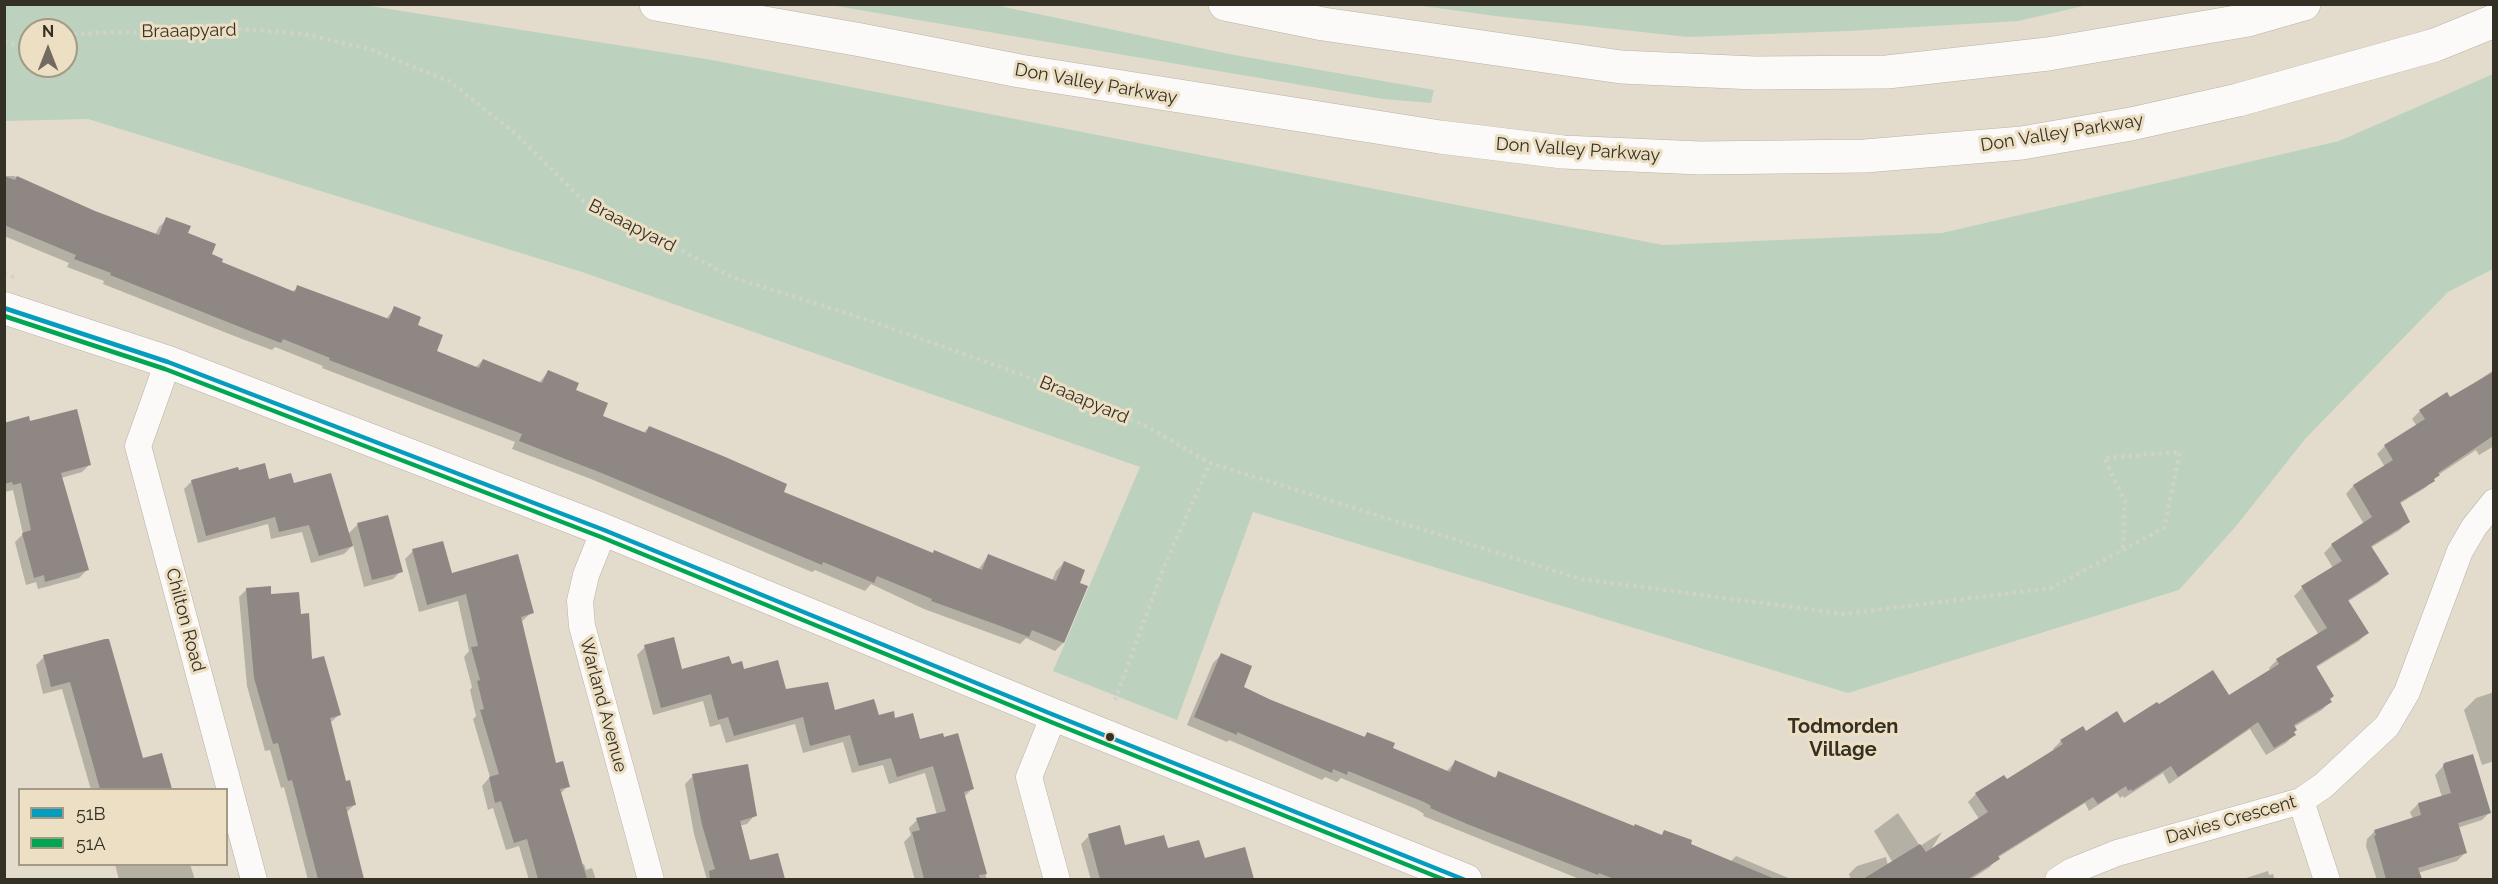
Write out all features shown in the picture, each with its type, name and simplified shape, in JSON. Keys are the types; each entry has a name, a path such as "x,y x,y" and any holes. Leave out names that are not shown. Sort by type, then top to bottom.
{"highway":[{"name":"Don Valley Parkway","path":"656,4 1031,73 1418,134 1563,152 1700,158 1865,156 2022,143 2131,124 2238,100 2435,45 2493,21"},
{"path":"1225,4 1323,24 1621,67 1755,73 1887,72 2049,54 2248,20 2304,4"}],"street":[{"path":"6,310 168,362 604,530 1054,715 1466,879"},
{"name":"Chilton Road","path":"168,362 138,446 254,879"},
{"name":"Davies Crescent","path":"2058,879 2117,853 2301,801 2339,771 2387,726 2407,692 2460,551 2493,502"},
{"name":"Warland Avenue","path":"604,530 586,575 580,601 582,626 651,879"},
{"path":"1054,715 1029,777 1056,879"},
{"path":"2301,801 2327,879"}],"path":[{"name":"Braaapyard","path":"78,33 160,33 227,28 304,34 369,49 449,81 516,134 587,205 629,223 735,278 862,318 1020,374 1146,426 1210,463 1581,579 1845,614 2051,588 2164,528 2180,452 2104,458 2125,501 2123,549"},
{"path":"1115,700 1164,567 1210,463"}],"green space":[{"path":"4,5 364,5 712,60 1663,245 1942,233 2339,141 2493,74 2493,269 2448,292 2305,439 2237,525 2179,590 1848,693 1253,512 1177,720 1053,671 1140,467 582,272 88,119 5,121"},
{"path":"830,5 995,5 1229,54 1434,90 1431,103 1383,99"},
{"path":"1416,5 2088,5 2018,21 1688,37"}],"building":[{"path":"4,176 15,180 17,176 95,211 159,235 166,217 191,226 188,233 216,244 212,254 223,259 222,262 295,292 297,285 389,319 394,306 421,317 418,325 443,335 437,351 479,368 483,359 542,383 548,370 579,383 576,390 608,403 603,416 646,433 649,426 723,456 787,484 784,492 933,553 934,550 982,570 988,554 1056,581 1064,561 1085,570 1080,583 1088,586 1064,643 1032,630 1029,637 931,601 932,599 877,576 874,583 823,562 822,565 519,441 522,434 329,360 330,358 283,339 281,343 250,331 74,259 76,255 4,225"},
{"path":"2493,372 2493,436 2438,473 2440,475 2434,479 2435,481 2400,502 2410,522 2371,546 2389,574 2348,600 2369,633 2316,666 2334,696 2330,699 2332,702 2294,725 2297,730 2294,732 2296,735 2274,748 2258,722 2178,777 2171,766 2132,791 2131,789 2128,791 2126,786 2098,804 2093,797 1998,856 2000,859 1968,879 1863,879 1920,844 1926,852 1988,812 1975,793 2004,775 2007,779 2063,744 2060,740 2083,726 2086,731 2117,711 2124,723 2213,670 2229,695 2279,664 2276,659 2327,628 2301,586 2342,561 2331,544 2372,517 2353,485 2393,460 2384,445 2425,419 2419,410 2447,392 2450,397"},
{"path":"77,409 91,465 61,473 89,570 45,582 44,575 34,578 22,533 31,530 21,483 4,484 4,423 29,416 30,421"},
{"path":"265,463 269,479 291,473 294,483 331,473 353,546 319,556 309,525 279,532 275,517 206,536 191,480 238,467 239,470"},
{"path":"388,515 403,572 372,580 357,523"},
{"path":"443,541 452,573 518,554 534,613 521,617 556,763 563,761 570,787 560,789 587,879 538,879 527,839 514,843 501,801 495,803 489,777 499,774 480,710 484,709 477,681 480,680 471,647 478,646 466,594 427,605 412,549"},
{"path":"271,586 271,594 299,592 301,614 309,613 312,659 324,656 341,715 330,718 346,781 350,780 356,805 346,807 364,879 318,879 292,780 288,781 278,743 273,744 254,678 246,588"},
{"path":"674,637 682,669 729,656 732,664 742,661 744,669 778,660 786,689 828,682 835,710 874,699 879,715 894,711 895,718 913,713 920,739 943,733 944,737 958,733 974,789 964,792 987,874 979,875 980,879 924,879 912,832 920,830 916,818 946,811 933,766 897,777 891,758 859,766 850,735 810,746 803,717 734,736 728,717 718,720 711,694 661,708 644,645"},
{"path":"109,639 143,758 162,753 172,788 100,788 70,682 51,687 43,655"},
{"path":"1221,653 1252,666 1244,687 1271,700 1365,737 1367,732 1395,743 1393,748 1450,772 1455,760 1496,778 1498,771 1634,826 1635,824 1662,835 1664,830 1692,840 1691,844 1775,879 1614,879 1599,873 1598,875 1467,824 1430,808 1431,806 1424,802 1348,771 1347,775 1333,769 1332,773 1237,732 1237,735 1194,717"},
{"path":"2473,754 2491,813 2458,823 2467,853 2418,868 2422,879 2386,879 2374,830 2421,815 2418,803 2451,793 2444,763"},
{"path":"748,764 757,816 740,821 750,860 778,853 785,879 710,879 709,871 715,869 702,825 692,774"},
{"path":"1120,825 1125,845 1164,835 1168,848 1199,840 1205,858 1245,847 1254,879 1100,879 1088,834"}],"transit line":[{"name":"51B","path":"4,308 168,362 604,530 1054,715 1465,880"},
{"name":"51A","path":"4,316 165,369 601,537 1051,722 1445,880"}],"district":[{"name":"Todmorden Village","path":"1843,738"}]}
